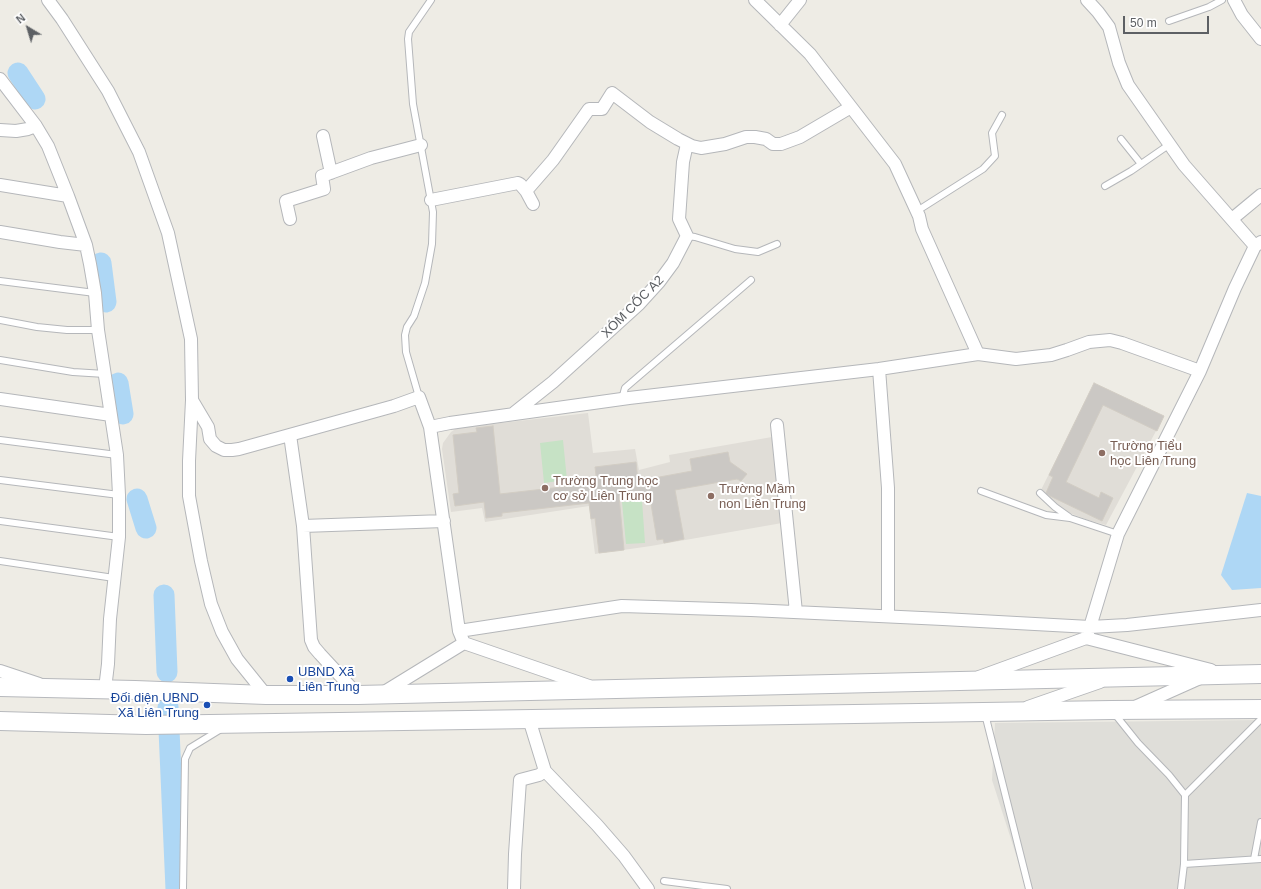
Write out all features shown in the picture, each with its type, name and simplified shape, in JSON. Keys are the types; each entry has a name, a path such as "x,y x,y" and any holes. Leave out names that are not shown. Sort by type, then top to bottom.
{"main road":[{"path":"0,687 266,695 358,695 1261,674"},
{"path":"0,721 146,725 198,723 1261,709"}],"street":[{"path":"48,0 62,19 108,91 139,152 168,233 191,339 192,400 189,496 211,604 222,632 237,660 266,695"},
{"path":"754,0 810,54 895,164 917,211 922,229 978,354"},
{"path":"780,25 800,0"},
{"path":"1087,0 1109,27 1119,64 1128,85 1184,165 1232,220 1258,244 1235,288 1200,371 1118,534 1088,633"},
{"path":"1234,0 1242,15 1261,40"},
{"path":"0,79 36,126 48,146 86,245 95,292 98,330 117,455 119,495 119,537 110,619 108,664 105,689"},
{"path":"526,191 553,160 589,109 602,109 612,93 650,122 687,144 701,148 725,144 739,139 755,137 766,139 773,144 781,144 800,137 851,107"},
{"path":"0,130 16,131 36,126"},
{"path":"323,136 330,173"},
{"path":"687,144 683,162 679,219 687,236"},
{"path":"290,219 286,200 324,190 322,176 370,158 421,145"},
{"path":"431,200 518,183 526,191 533,204"},
{"path":"0,186 68,196"},
{"path":"1232,220 1261,195"},
{"path":"0,232 86,245"},
{"name":"XÓM CỐC A2","path":"513,414 553,382 638,304 659,282 673,263 687,236"},
{"path":"430,427 622,399 879,370 978,354 1016,359 1050,355 1089,342 1110,340 1200,371"},
{"path":"879,370 888,488 888,616"},
{"path":"192,400 208,427 210,439 216,446 224,450 232,450 394,406 419,397 430,427 459,631 464,643 601,690"},
{"path":"0,399 111,416"},
{"path":"777,424 796,612"},
{"path":"290,435 303,526 311,640 314,647 358,695"},
{"path":"303,526 444,521"},
{"path":"459,631 622,606 888,616 1088,633 1232,675"},
{"path":"966,681 1088,633 1135,625 1261,610"},
{"path":"380,694 464,643"},
{"path":"0,671 52,688"},
{"path":"1120,710 1205,676"},
{"path":"1016,712 1111,678"},
{"path":"529,719 545,771 597,825 624,856 648,889"},
{"path":"514,889 520,780 539,776 545,771"}],"lane":[{"path":"419,397 406,352 405,335 414,316 425,283 432,244 433,212 413,104 408,39 409,32 431,0"},
{"path":"1169,20 1209,7 1222,0"},
{"path":"917,211 983,169 994,156 992,133 1002,115"},
{"path":"1121,139 1141,164"},
{"path":"1105,186 1170,144"},
{"path":"687,236 695,237 735,250 758,252 777,244"},
{"path":"622,399 625,388 751,280"},
{"path":"0,281 95,292"},
{"path":"0,320 37,327 67,330 98,330"},
{"path":"0,360 73,372 105,374"},
{"path":"0,440 117,455"},
{"path":"0,480 119,495"},
{"path":"981,491 1046,514 1070,518 1118,534"},
{"path":"1040,493 1070,518"},
{"path":"0,522 119,537"},
{"path":"0,560 114,578"},
{"path":"1120,710 1138,743 1169,775 1185,795 1184,864 1181,889"},
{"path":"985,712 1029,889"},
{"path":"1185,795 1261,719"},
{"path":"183,889 185,759 190,748 232,723"},
{"path":"1254,859 1261,822"},
{"path":"1184,864 1261,859"},
{"path":"664,881 727,889"}],"shaded area":[{"name":"Trường Tiểu học Liên Trung","path":"1094,383 1164,416 1106,525 1062,510 1041,490"},
{"name":"Trường Trung học cơ sở Liên Trung","path":"588,413 593,453 635,449 639,470 670,462 669,455 772,437 782,523 651,546 595,554 589,506 485,522 482,508 451,512 442,449 443,443 451,432 457,428"},
{"path":"1261,720 1261,889 1027,889 992,780 995,723"}],"green space":[{"path":"563,440 567,480 544,483 540,443"},
{"path":"642,500 645,543 626,544 622,502"}],"water":[{"path":"1247,493 1261,496 1261,588 1232,590 1221,575"}],"building":[{"path":"1094,383 1164,416 1157,431 1103,405 1066,482 1099,498 1101,492 1113,498 1102,521 1046,493 1053,477 1049,475"},
{"path":"493,426 500,494 597,483 595,467 636,462 638,481 692,471 690,459 728,452 730,462 747,474 741,481 737,479 675,490 684,539 664,543 663,539 657,540 649,492 619,496 624,550 599,553 595,518 591,519 589,503 502,513 502,516 486,518 484,502 455,506 453,494 459,493 453,435 477,432 476,428"}],"waterway":[{"path":"18,73 35,99"},
{"path":"101,263 106,302"},
{"path":"118,383 123,414"},
{"path":"137,499 146,528"},
{"path":"164,595 167,672"},
{"path":"168,707 176,889"}],"place":[{"name":"Trường Tiểu học Liên Trung","path":"1102,453"},
{"name":"Trường Trung học cơ sở Liên Trung","path":"545,488"},
{"name":"Trường Mầm non Liên Trung","path":"711,496"},
{"name":"UBND Xã Liên Trung","path":"290,679"},
{"name":"Đối diện UBND Xã Liên Trung","path":"207,705"}]}
